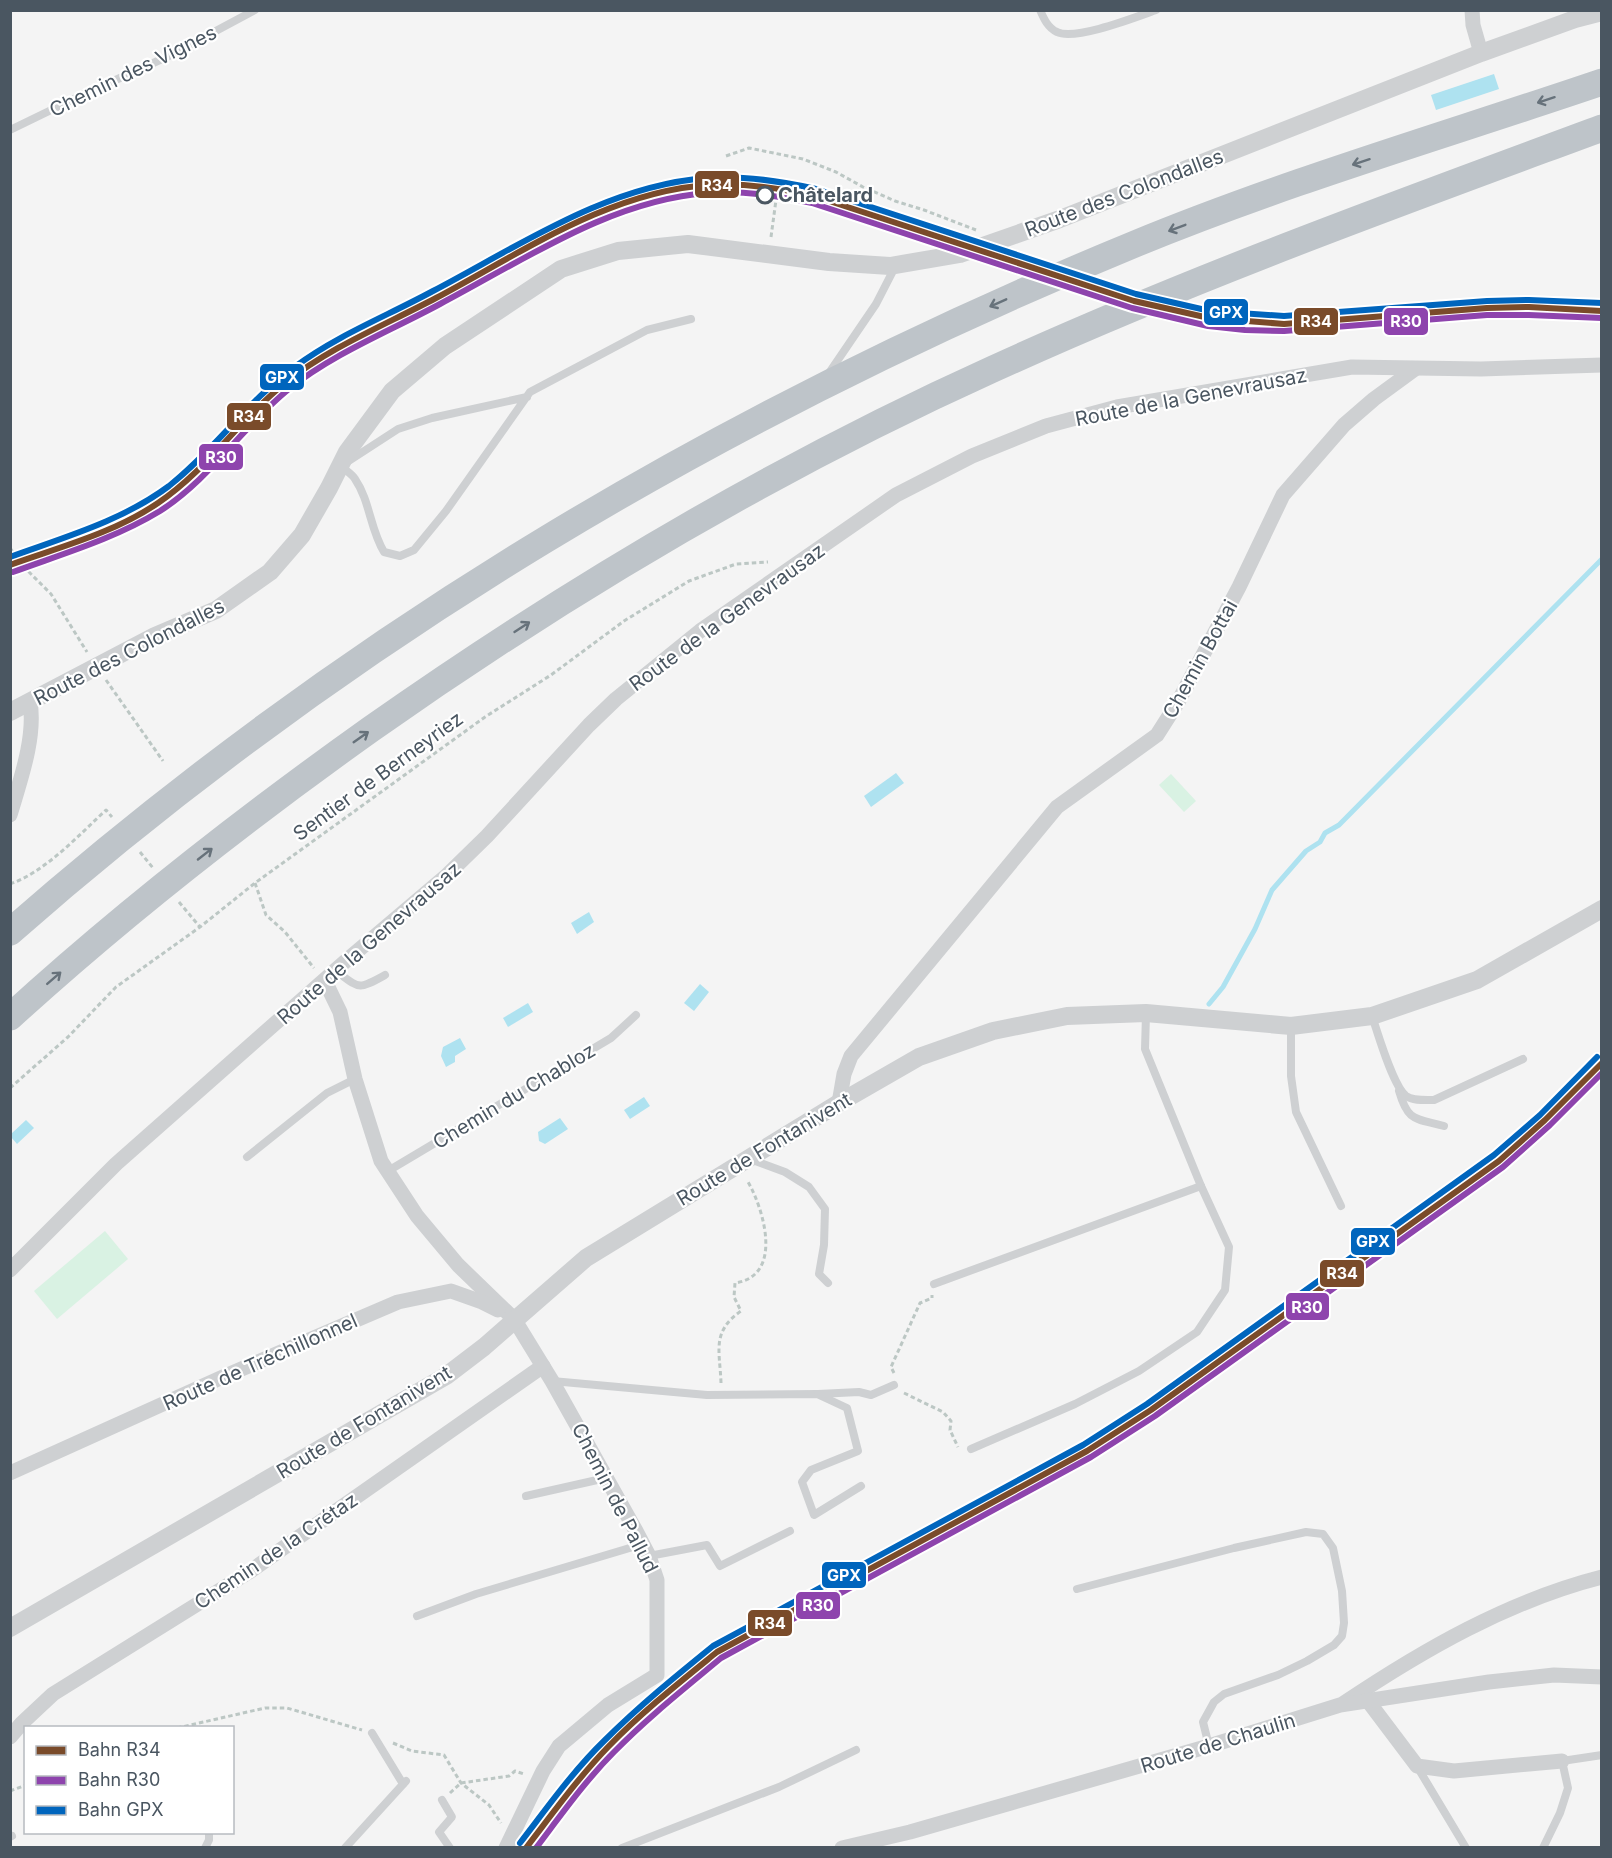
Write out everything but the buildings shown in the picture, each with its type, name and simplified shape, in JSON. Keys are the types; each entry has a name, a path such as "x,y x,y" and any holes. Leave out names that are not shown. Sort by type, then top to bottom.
{"highway":[{"path":"10,932 131,830 206,771 405,628 521,553 686,457 907,344 1140,242 1324,174 1602,82"},
{"path":"10,1017 171,880 320,766 468,662 553,607 717,510 903,411 992,369 1157,297 1343,224 1602,128"}],"street":[{"path":"1472,10 1473,25 1481,53"},
{"name":"Route des Colondalles","path":"10,712 155,636 216,610 270,572 302,535 347,452 392,391 445,346 561,269 618,251 688,244 829,262 896,265 960,254 1060,219 1481,53 1575,19 1602,12"},
{"name":"Route de la Genevrausaz","path":"10,1269 116,1164 325,974 445,877 488,836 589,725 616,699 700,632 896,495 972,456 1046,426 1117,407 1352,367 1481,369 1602,365"},
{"name":"Chemin Bottai","path":"839,1103 844,1074 851,1056 1057,807 1157,735 1178,702 1239,587 1283,495 1344,425 1374,399 1415,369"},
{"path":"10,815 22,774 33,719 30,702"},
{"name":"Route de Fontanivent","path":"10,1628 446,1376 484,1347 586,1258 918,1057 993,1031 1067,1016 1146,1013 1291,1026 1372,1016 1477,980 1602,909"},
{"path":"325,974 340,1012 355,1079 381,1161 417,1216 458,1265 514,1319"},
{"name":"Route de Tréchillonnel","path":"10,1473 225,1376 398,1302 451,1291 482,1302 514,1319"},
{"name":"Chemin de Pallud","path":"509,1843 543,1772 560,1746 608,1705 657,1675 657,1580 646,1550 552,1381 514,1319"},
{"name":"Chemin de la Crétaz","path":"10,1737 53,1694 249,1572 543,1366"},
{"path":"1340,1706 1421,1654 1488,1619 1560,1590 1602,1577"},
{"name":"Route de Chaulin","path":"842,1848 910,1832 1340,1706 1489,1682 1554,1675 1602,1677"},
{"path":"1368,1701 1417,1766 1454,1771 1562,1761"}],"lane":[{"name":"Chemin des Vignes","path":"10,130 171,55 255,10"},
{"path":"1040,10 1045,20 1056,32 1071,35 1156,10"},
{"path":"819,387 876,304 896,265"},
{"path":"527,397 432,418 398,429 341,466 355,478 367,506 375,538 384,552 400,556 414,550 447,511 527,397 530,392 647,330 690,319"},
{"path":"325,974 360,987 385,975"},
{"path":"971,1449 1075,1404 1139,1371 1197,1332 1225,1290 1229,1247 1201,1186 1145,1049 1146,1013"},
{"name":"Chemin du Chabloz","path":"388,1171 611,1038 636,1015"},
{"path":"1372,1016 1404,1109 1413,1118 1444,1126"},
{"path":"1291,1026 1291,1076 1296,1112 1341,1206"},
{"path":"1398,1087 1407,1097 1434,1100 1523,1059"},
{"path":"248,1157 327,1093 355,1079"},
{"path":"743,1162 785,1172 809,1187 825,1209 824,1245 819,1274 828,1283"},
{"path":"934,1284 1201,1186"},
{"path":"552,1381 721,1395 859,1392 871,1395 894,1385"},
{"path":"817,1394 847,1408 858,1451 811,1470 801,1482 814,1515 861,1486"},
{"path":"526,1496 606,1478"},
{"path":"417,1616 476,1594 646,1550 707,1545 720,1566 789,1531"},
{"path":"1077,1589 1234,1548 1306,1532 1323,1534 1333,1548 1342,1591 1344,1623 1342,1636 1334,1645 1307,1661 1278,1675 1224,1694 1214,1702 1203,1722 1209,1746"},
{"path":"345,1848 404,1783 372,1733"},
{"path":"622,1848 779,1787 856,1750"},
{"path":"1543,1848 1560,1814 1568,1788 1562,1761 1602,1755"},
{"path":"1417,1766 1449,1816 1466,1848"},
{"path":"442,1800 452,1817 439,1832 450,1848"}],"path":[{"path":"726,156 749,148 803,159 836,172 895,201 978,231"},
{"path":"771,237 776,200"},
{"path":"10,548 23,566 51,594 97,667 163,761"},
{"name":"Sentier de Berneyriez","path":"10,1088 68,1037 116,987 255,883 485,717 689,581 736,564 769,562"},
{"path":"10,884 22,880 40,868"},
{"path":"255,883 266,915 325,974"},
{"path":"721,1395 718,1346 720,1335 741,1311 734,1297 735,1283 751,1279 758,1273 764,1262 765,1247 760,1209 743,1162"},
{"path":"934,1284 932,1298 920,1303 891,1367 895,1376 891,1379 894,1385 903,1392 943,1412 951,1421 950,1430 958,1446 971,1449"},
{"path":"186,1726 265,1708 287,1708 372,1733 412,1751 444,1755 461,1783 489,1805 509,1843"},
{"path":"461,1783 509,1776 515,1772"}],"green space":[{"path":"1171,774 1196,801 1184,812 1159,785"},
{"path":"105,1231 128,1259 57,1319 34,1291"}],"water":[{"path":"1494,74 1499,89 1436,110 1431,95"},
{"path":"896,773 904,783 871,807 864,796"},
{"path":"589,912 594,922 577,934 571,923"},
{"path":"700,984 709,992 694,1011 684,1003"},
{"path":"528,1003 533,1012 508,1027 503,1018"},
{"path":"460,1038 466,1049 455,1056 455,1062 446,1067 441,1056 443,1047"},
{"path":"644,1097 650,1106 630,1119 624,1110"},
{"path":"560,1118 568,1129 545,1144 539,1141 538,1132"},
{"path":"26,1120 34,1128 17,1144 11,1134"}],"waterway":[{"path":"1209,1004 1223,987 1255,929 1272,890 1306,851 1320,842 1325,833 1339,825 1602,559"}],"rail line":[{"name":"GPX","path":"10,557 113,519 151,498 186,472 279,379 329,345 564,221 598,205 669,183 734,177 775,181 816,189 1136,294 1210,311 1284,316 1487,301 1602,303"},
{"name":"R34","path":"10,565 105,531 158,503 192,476 268,397 302,370 339,347 436,298 567,227 637,199 672,190 709,185 749,185 814,196 1134,301 1209,318 1284,324 1487,308 1529,307 1602,311"},
{"name":"R30","path":"13,572 106,538 160,511 195,484 256,419 289,389 343,353 569,235 637,207 672,198 734,192 812,203 1132,308 1208,326 1284,331 1487,315 1602,318"},
{"name":"GPX","path":"520,1843 593,1752 644,1703 713,1646 1083,1445 1147,1404 1494,1155 1540,1115 1597,1057"},
{"name":"R34","path":"526,1848 576,1783 608,1747 648,1709 717,1652 1087,1451 1151,1410 1499,1161 1545,1120 1602,1063"},
{"name":"R30","path":"536,1848 603,1763 653,1715 721,1658 1091,1457 1155,1416 1503,1167 1550,1125 1602,1073"}],"place":[{"name":"Châtelard","path":"765,195"}]}
